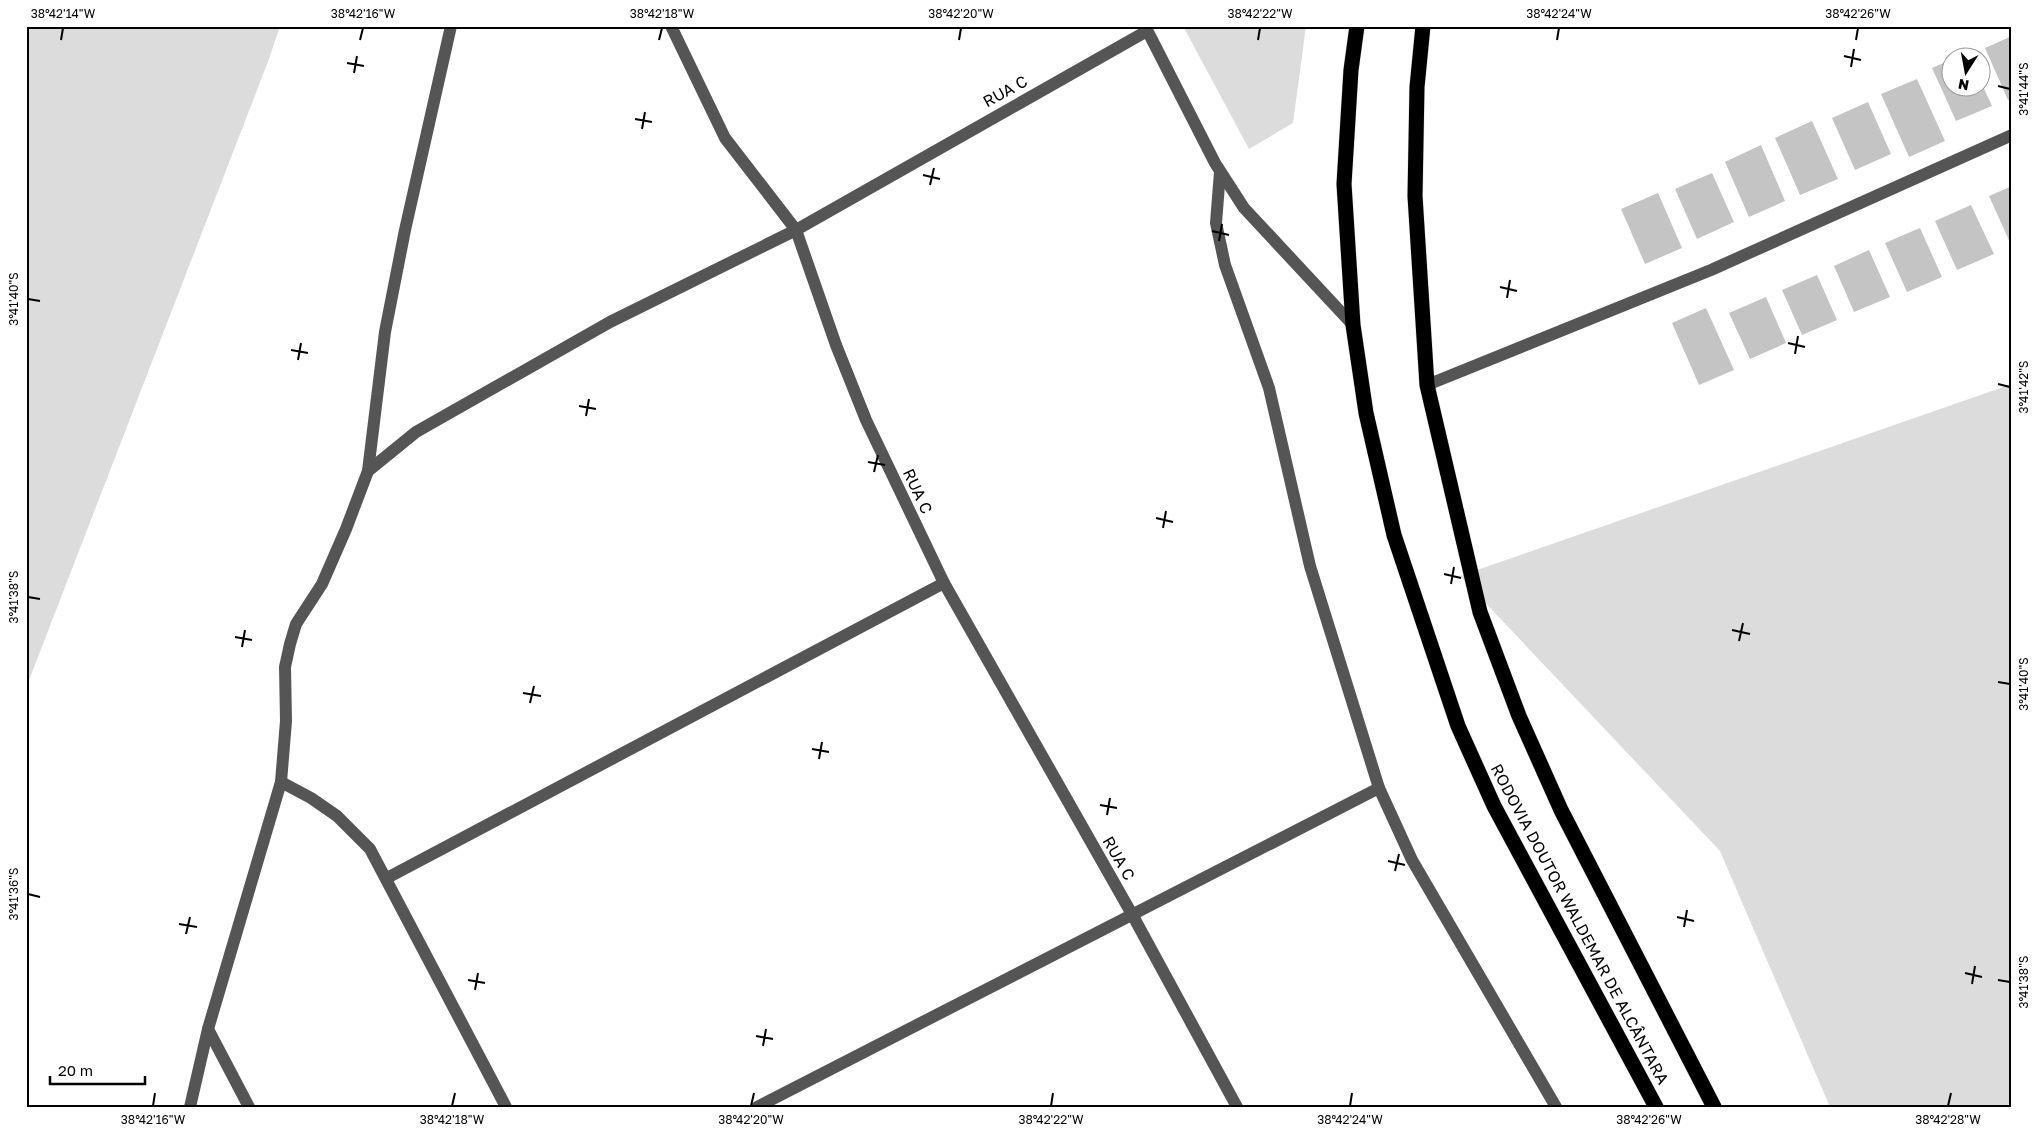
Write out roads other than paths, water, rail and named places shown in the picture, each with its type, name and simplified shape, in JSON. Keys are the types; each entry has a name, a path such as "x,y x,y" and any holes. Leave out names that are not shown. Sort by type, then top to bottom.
{"highway":[{"name":"RODOVIA DOUTOR WALDEMAR DE ALCÂNTARA","path":"1357,26 1351,70 1344,184 1354,325 1366,413 1394,535 1458,726 1494,806 1656,1107"},
{"name":"RODOVIA DOUTOR WALDEMAR DE ALCÂNTARA","path":"1423,26 1417,87 1415,196 1427,385 1480,612 1519,716 1561,810 1714,1107"}],"street":[{"path":"190,1107 208,1029 281,782 286,721 285,667 290,644 296,624 326,574 368,471 386,332 405,230 451,26"},
{"path":"368,471 416,432 602,327 796,230 725,138 671,26"},
{"path":"1146,28 1220,172 1244,208 1354,325"},
{"name":"RUA C","path":"1146,28 796,230 836,345 866,420 944,583 1133,916 1237,1107"},
{"path":"1427,385 1711,270 2012,135"},
{"path":"1220,172 1216,223 1225,265 1269,388 1310,566 1379,788 1412,860 1556,1107"},
{"path":"387,878 944,583"},
{"path":"281,782 337,816 370,849 387,878 506,1107"},
{"path":"757,1107 1133,916 1379,788"},
{"path":"208,1029 249,1107"}]}
